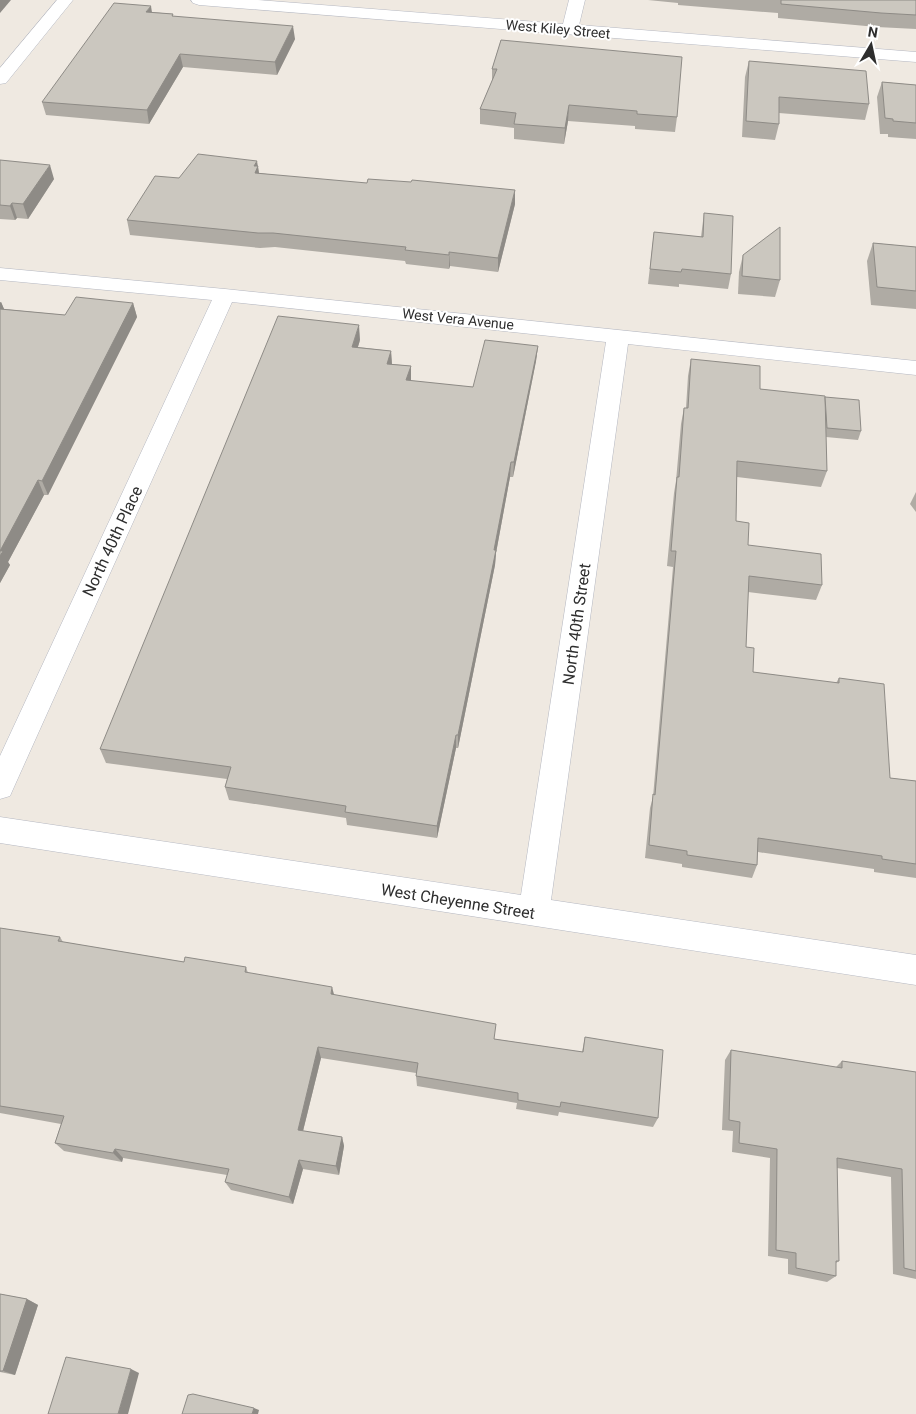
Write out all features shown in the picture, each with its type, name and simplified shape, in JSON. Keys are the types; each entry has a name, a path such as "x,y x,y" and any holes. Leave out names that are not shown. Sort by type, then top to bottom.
{"street":[{"path":"3,71 65,0"},
{"name":"West Kiley Street","path":"199,0 916,58"},
{"path":"570,30 577,0"},
{"name":"West Vera Avenue","path":"0,274 225,295 916,368"},
{"name":"North 40th Place","path":"0,787 225,295"},
{"name":"North 40th Street","path":"534,913 618,336"},
{"name":"West Cheyenne Street","path":"0,830 916,970"}],"building":[{"path":"781,0 916,0 916,15 781,4"},
{"path":"114,3 151,6 146,12 173,14 172,16 293,26 275,62 180,54 147,110 42,102"},
{"path":"501,40 682,57 677,117 637,114 637,111 569,105 565,128 514,124 516,113 480,109 497,69 492,69"},
{"path":"749,61 866,71 869,104 779,97 779,124 746,121"},
{"path":"882,82 916,85 916,123 893,121 893,119 885,118"},
{"path":"198,154 257,161 254,166 258,166 255,173 367,183 368,179 411,182 412,180 515,190 498,258 449,252 449,255 405,250 406,247 127,220 155,176 179,178"},
{"path":"0,160 50,165 23,204 0,205"},
{"path":"704,213 733,216 731,274 682,269 681,272 650,269 654,232 703,237"},
{"path":"780,227 780,280 742,276 743,255"},
{"path":"873,243 916,247 916,291 877,287"},
{"path":"76,297 133,303 42,481 38,480 0,551 0,309 65,315"},
{"path":"278,316 359,325 352,347 391,351 387,364 411,366 406,380 473,387 485,340 538,346 514,462 511,462 494,550 496,550 458,735 456,735 437,826 345,812 346,806 225,787 231,767 100,749"},
{"path":"691,359 760,366 760,389 825,396 827,471 737,461 736,521 749,523 748,545 821,554 822,585 749,576 746,647 754,648 753,672 839,683 839,678 884,684 890,778 916,781 916,864 882,859 882,856 758,838 757,865 687,855 687,851 649,845 676,551 671,551 677,477 679,477 684,408 688,408"},
{"path":"825,397 859,400 861,431 827,428"},
{"path":"0,928 60,937 58,941 184,962 185,957 246,967 245,972 332,987 331,994 496,1024 494,1039 583,1052 585,1037 663,1050 658,1118 561,1102 560,1107 518,1100 518,1093 416,1076 418,1063 318,1047 298,1130 342,1137 336,1166 299,1160 289,1197 225,1182 229,1169 115,1149 113,1153 55,1143 64,1116 0,1106"},
{"path":"731,1050 842,1068 842,1061 916,1072 916,1271 904,1268 902,1169 837,1158 839,1261 836,1261 836,1276 796,1268 796,1253 776,1250 777,1149 739,1143 740,1122 729,1120"},
{"path":"0,1294 27,1299 3,1371 0,1371"},
{"path":"66,1357 131,1369 118,1414 48,1414"},
{"path":"193,1394 254,1408 252,1414 182,1414 188,1395"}]}
